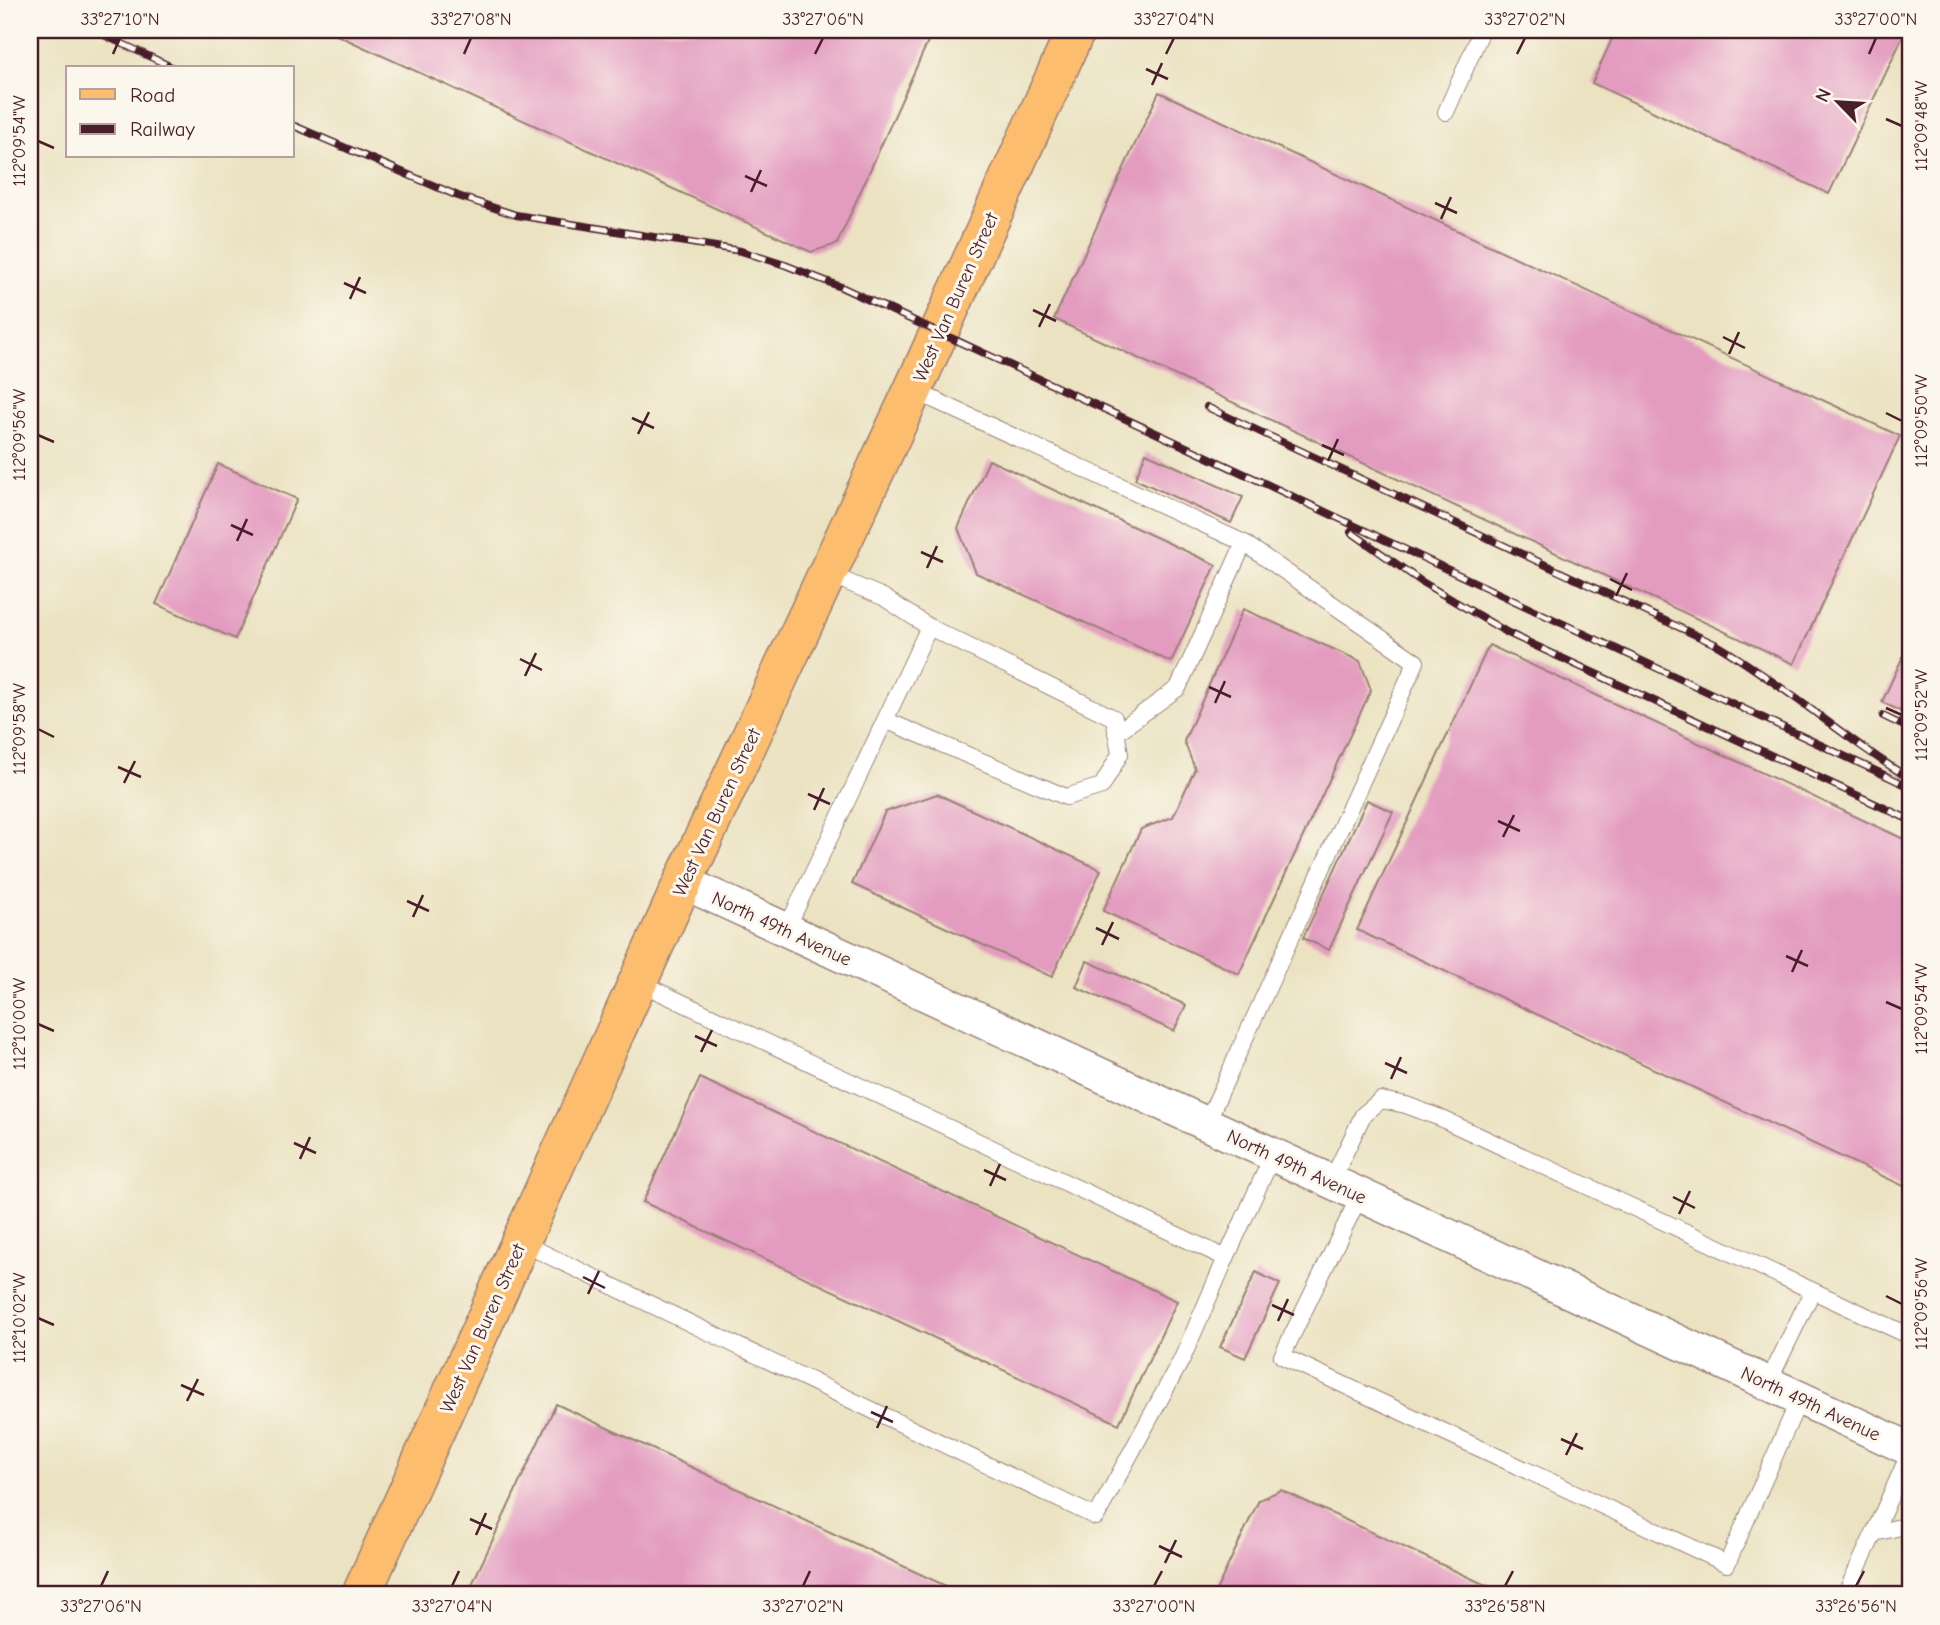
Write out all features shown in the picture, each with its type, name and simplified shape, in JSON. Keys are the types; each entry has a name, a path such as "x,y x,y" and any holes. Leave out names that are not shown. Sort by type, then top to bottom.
{"main road":[{"name":"West Van Buren Street","path":"361,1595 683,883 913,390 1076,30"}],"street":[{"name":"North 49th Avenue","path":"683,883 1910,1450"}],"lane":[{"path":"1446,112 1482,30"},
{"path":"913,390 1244,543 1416,662 1206,1124"},
{"path":"1116,733 1178,688 1244,543"},
{"path":"828,573 883,597 929,627 1114,718 1120,754 1102,786 1066,797 885,720"},
{"path":"786,930 929,627"},
{"path":"638,982 1226,1258"},
{"path":"1800,1398 1727,1564 1282,1356 1345,1188 1363,1115 1381,1100 1406,1105 1438,1117 1910,1336"},
{"path":"520,1242 1096,1517 1182,1359 1273,1155"},
{"path":"1768,1383 1812,1292"},
{"path":"1845,1595 1910,1450"},
{"path":"1874,1533 1905,1526 1910,1528"}],"building":[{"path":"326,30 933,30 837,244 811,252"},
{"path":"1616,30 1906,30 1829,194 1592,83"},
{"path":"1159,92 1900,436 1794,664 1054,319"},
{"path":"1146,453 1243,497 1231,523 1135,479"},
{"path":"989,460 1216,565 1171,662 976,573 958,528"},
{"path":"218,464 297,499 235,639 156,604"},
{"path":"1243,609 1360,661 1371,690 1239,974 1103,911 1141,829 1173,817 1195,769 1184,741"},
{"path":"1910,641 1910,716 1882,702"},
{"path":"1489,645 1910,842 1910,1189 1357,930"},
{"path":"937,794 1101,870 1052,977 852,884 885,812"},
{"path":"1367,800 1393,812 1329,950 1303,938"},
{"path":"1087,961 1186,1005 1174,1031 1076,987"},
{"path":"700,1078 1177,1301 1119,1424 643,1202"},
{"path":"1256,1272 1280,1284 1245,1358 1220,1347"},
{"path":"556,1404 965,1595 467,1595"},
{"path":"1281,1490 1507,1595 1214,1595 1259,1500"}],"railway":[{"path":"93,30 170,66"},
{"path":"294,126 458,196 516,215 741,251 841,287 1910,787"},
{"path":"1207,407 1717,645 1764,675 1901,773"},
{"path":"1351,532 1422,582 1508,633 1910,820"},
{"path":"1883,716 1910,729"}]}
